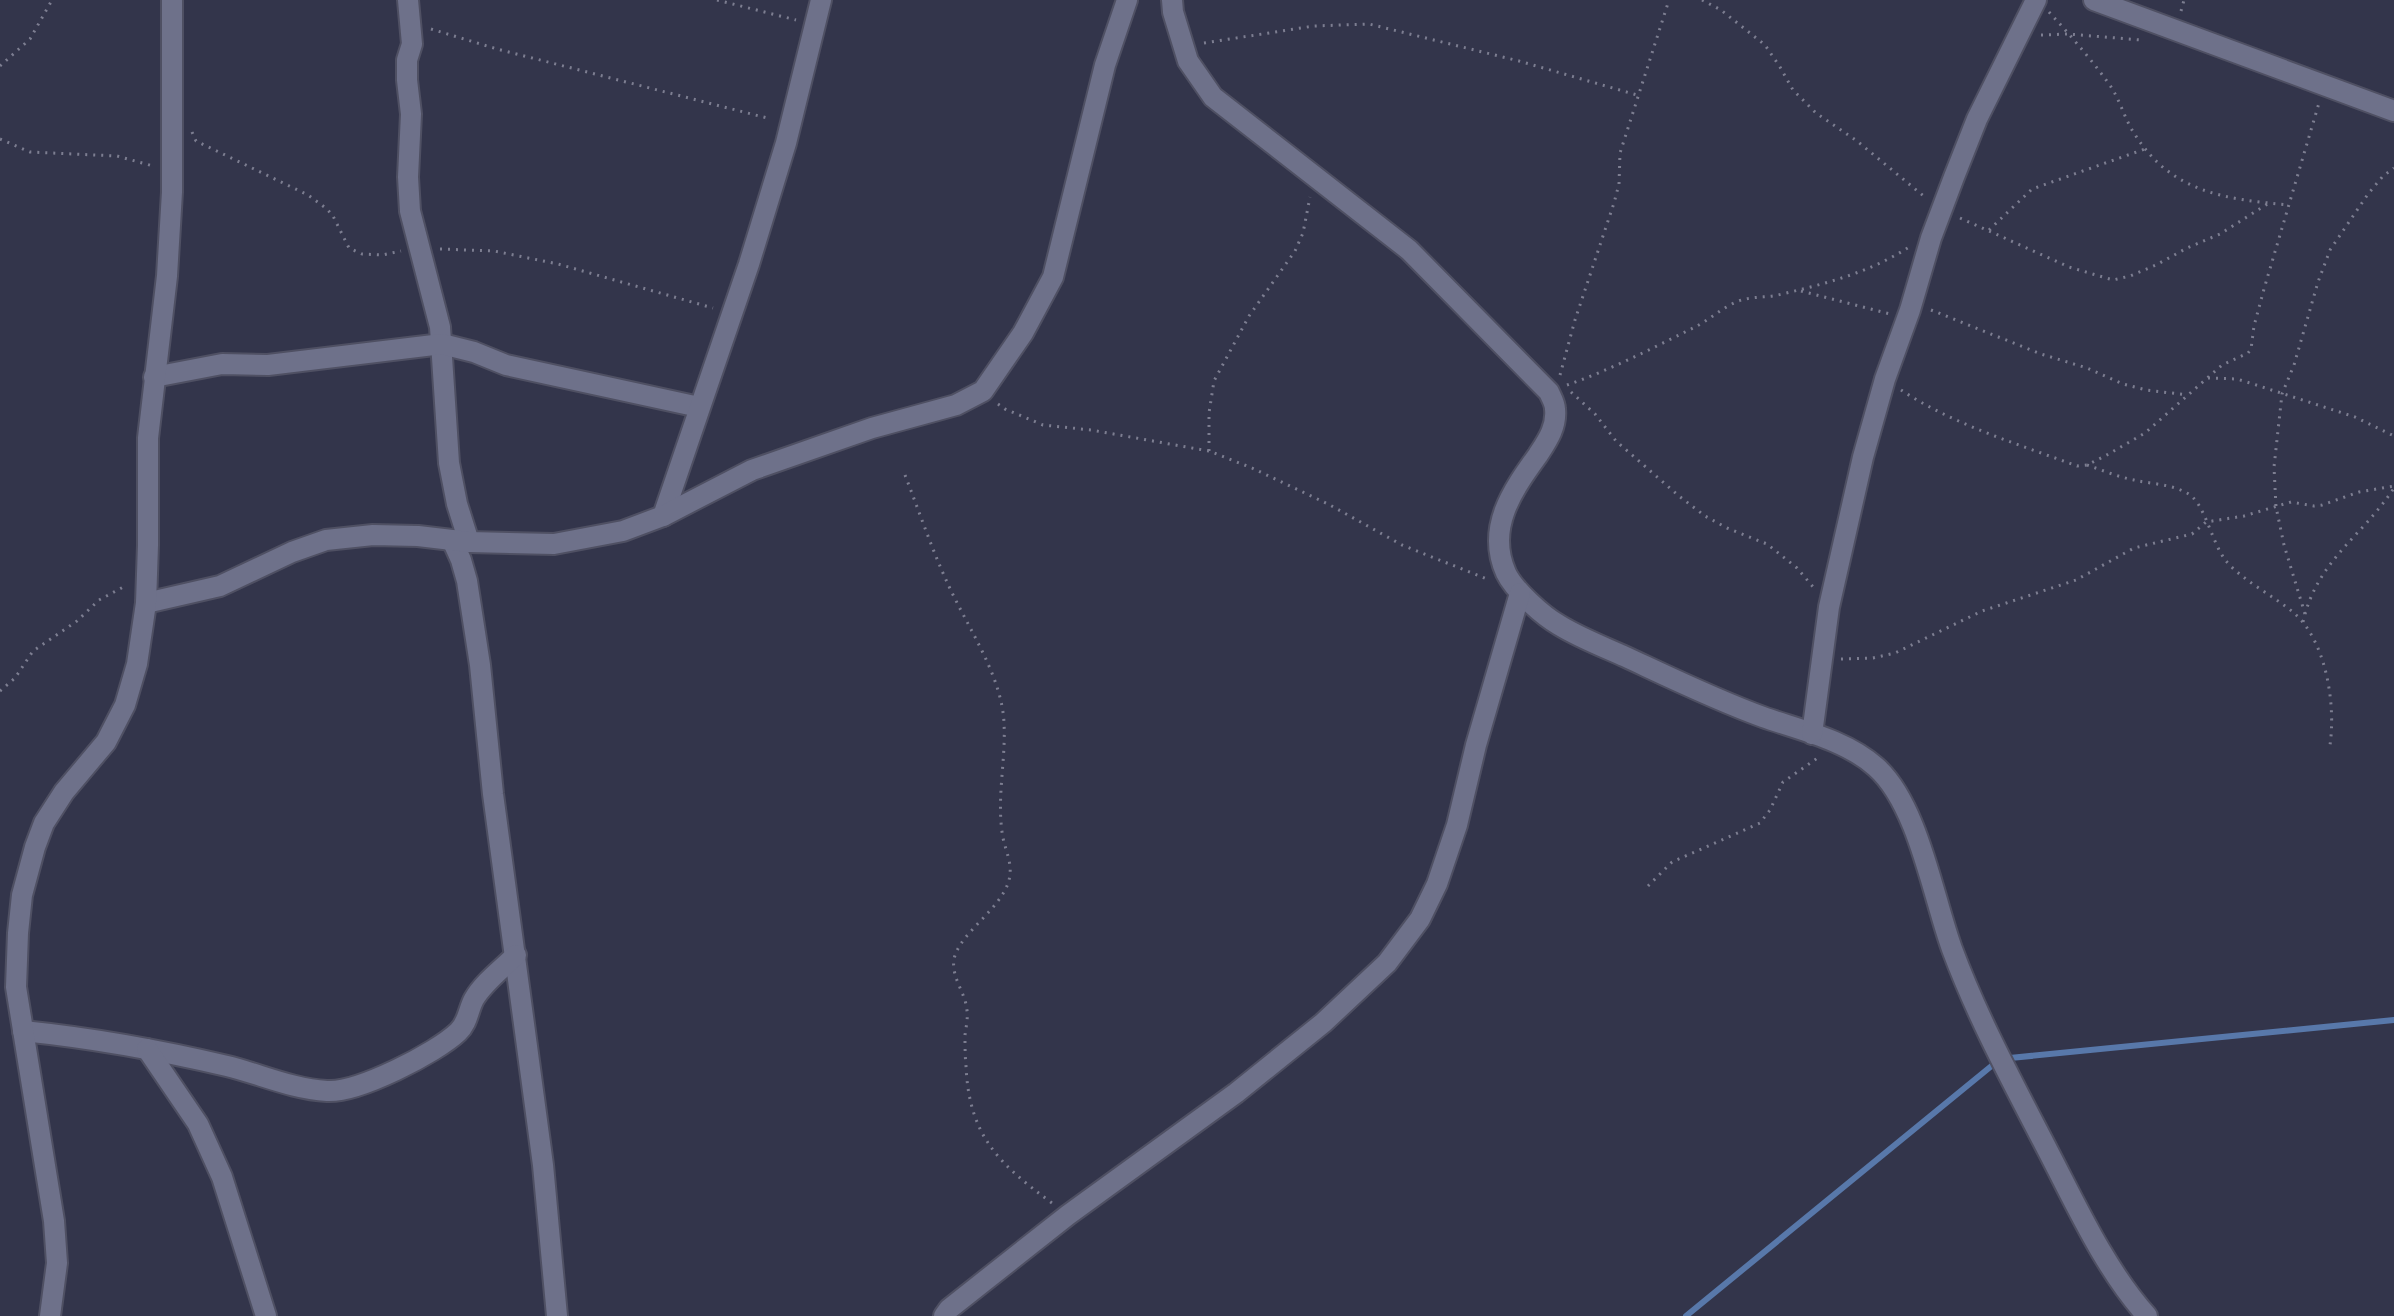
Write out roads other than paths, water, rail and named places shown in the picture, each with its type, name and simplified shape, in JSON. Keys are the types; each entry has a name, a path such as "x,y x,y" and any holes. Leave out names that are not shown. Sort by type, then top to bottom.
{"street":[{"path":"50,1316 57,1263 54,1221 23,1031 8,990 22,895 44,823 64,792 106,742 125,705 137,664 146,603 148,438 167,276 172,171 172,0"},
{"path":"408,0 412,23 412,44 407,60 411,114 410,211 440,327 449,463 457,504 461,560 480,665 493,794 543,1165 557,1316"},
{"path":"663,516 749,264 791,124 821,0"},
{"path":"146,603 220,586 292,552 326,540 373,535 554,544 623,531 663,516 752,470 872,428 956,405 983,391 1023,333 1053,277 1105,65 1127,0"},
{"path":"1172,0 1188,61 1213,97 1409,250 1549,392 1555,407 1555,422 1549,439 1515,487 1501,516 1498,547 1507,575 1518,590 1557,624 1720,701 1839,744 1877,767 1895,790 1916,834 1952,949 2000,1059 2108,1260 2129,1295 2147,1316"},
{"path":"2094,0 2394,111"},
{"path":"1812,734 1829,607 1863,457 1885,379 1941,211 1977,119 2015,43 2042,4"},
{"path":"154,377 222,364 268,365 442,344 506,365 699,407"},
{"path":"944,1316 1068,1215 1236,1093 1323,1023 1387,963 1420,919 1437,884 1457,825 1518,590"},
{"path":"23,1031 85,1037 147,1049 329,1092 349,1088 414,1061 459,1031 467,1020 473,1001 516,955"},
{"path":"147,1049 190,1111 207,1143 222,1177 266,1316"}],"waterway":[{"path":"1686,1316 2000,1059 2394,1020"}]}
